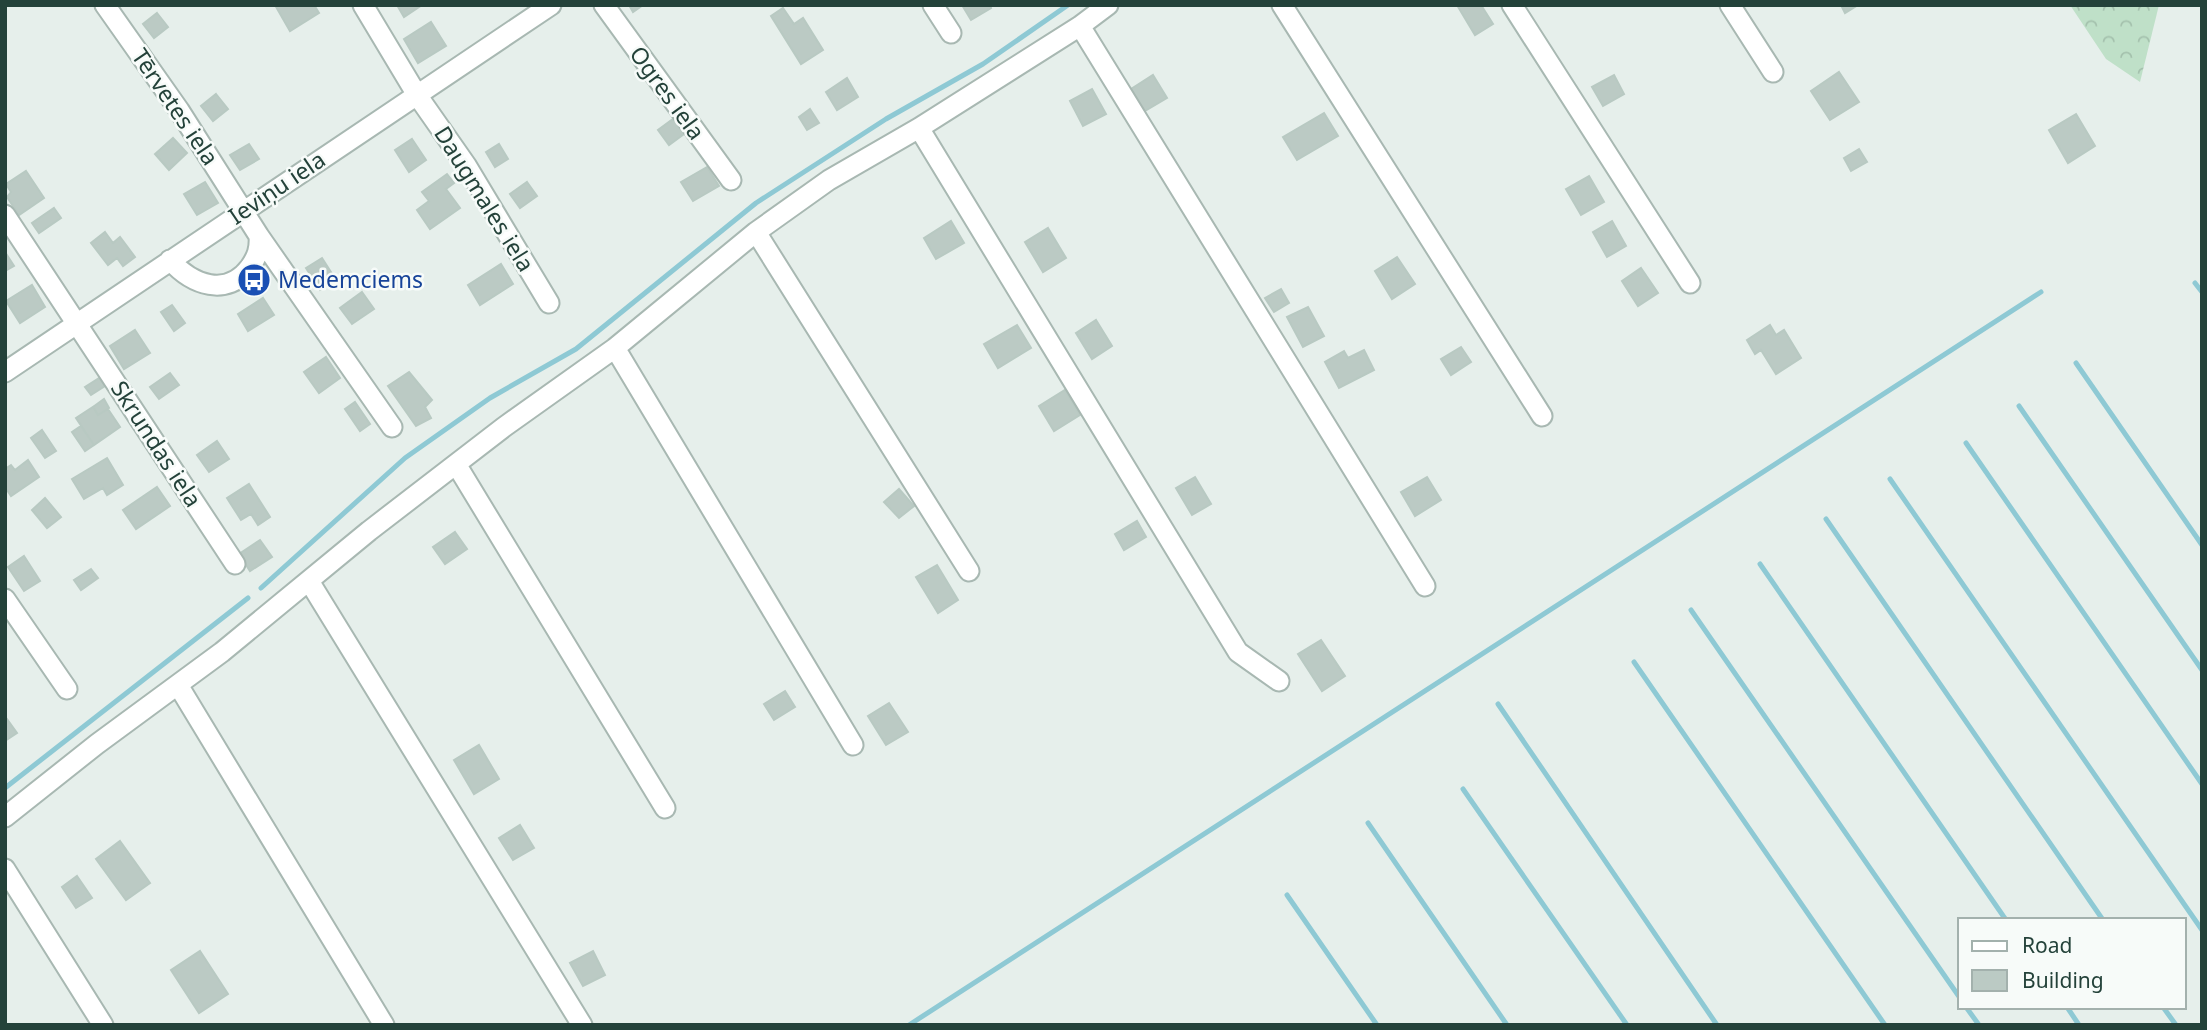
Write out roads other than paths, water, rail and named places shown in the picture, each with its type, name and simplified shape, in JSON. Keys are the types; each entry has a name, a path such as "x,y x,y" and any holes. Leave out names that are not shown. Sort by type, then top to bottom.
{"street":[{"name":"Tērvetes iela","path":"105,5 179,110 259,236 392,427"},
{"name":"Daugmales iela","path":"363,5 417,95 466,165 549,303"},
{"name":"Ieviņu iela","path":"5,372 551,5"},
{"name":"Ogres iela","path":"604,5 731,180"},
{"path":"933,5 951,33"},
{"path":"5,817 178,685 456,464 615,348 755,232 829,180 919,128 1080,26 1108,5"},
{"path":"1282,5 1542,416"},
{"path":"1512,5 1690,283"},
{"path":"1730,5 1773,72"},
{"path":"1080,26 1425,586"},
{"path":"919,128 1238,652 1279,681"},
{"name":"Skrundas iela","path":"5,215 235,564"},
{"path":"755,232 970,571"},
{"path":"170,260 181,272 202,284 227,285 239,280 251,265 260,246 259,236"},
{"path":"615,348 853,745"},
{"path":"456,464 664,808"},
{"path":"309,581 582,1025"},
{"path":"5,599 66,689"},
{"path":"178,685 384,1025"},
{"path":"5,869 103,1025"}],"waterway":[{"path":"261,588 405,458 490,398 576,349 756,203 886,119 983,64 1068,5"},
{"path":"2195,283 2202,292"},
{"path":"909,1025 2041,292"},
{"path":"2076,363 2202,545"},
{"path":"2019,406 2202,670"},
{"path":"1966,443 2202,784"},
{"path":"1890,479 2202,930"},
{"path":"1826,519 2102,918"},
{"path":"1760,564 2005,918"},
{"path":"5,788 248,598"},
{"path":"1691,610 1958,995"},
{"path":"1634,662 1885,1025"},
{"path":"1498,704 1717,1025"},
{"path":"1463,789 1627,1025"},
{"path":"1368,823 1507,1025"},
{"path":"1287,895 1377,1025"},
{"path":"1967,1009 1979,1025"},
{"path":"2068,1009 2079,1025"},
{"path":"2164,1009 2176,1025"}],"place":[{"name":"Medemciems","path":"254,280"}]}
